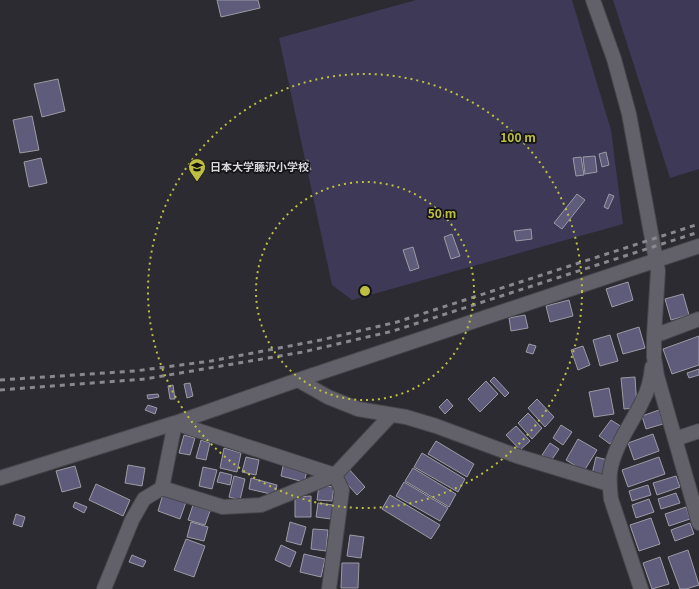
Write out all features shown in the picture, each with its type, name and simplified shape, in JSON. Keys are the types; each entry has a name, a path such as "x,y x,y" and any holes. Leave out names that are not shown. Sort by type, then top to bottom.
{"street":[{"path":"593,0 614,59 629,114 658,271 654,336 654,357 657,376 699,522"},
{"path":"0,478 175,423 298,380 699,246"},
{"path":"654,336 699,319"},
{"path":"641,589 611,499 609,484 610,470 617,448 643,401 650,382 654,357"},
{"path":"298,380 328,397 358,409 391,416 406,417 436,426 516,456 609,484"},
{"path":"162,488 223,507 261,505 335,475 391,416"},
{"path":"175,423 335,475 342,490 328,589"},
{"path":"104,589 132,520 144,499 162,488 175,423"},
{"path":"675,439 699,431"}],"shaded area":[{"path":"416,0 572,0 611,130 623,224 352,300 332,285 279,38"},
{"path":"613,0 699,0 699,169 670,178"}],"building":[{"path":"217,0 258,0 260,8 221,17"},
{"path":"58,79 65,111 42,117 34,84"},
{"path":"32,116 39,150 20,153 13,120"},
{"path":"606,152 609,165 602,167 599,154"},
{"path":"595,156 597,172 585,174 583,157"},
{"path":"581,157 584,175 576,176 573,158"},
{"path":"41,158 47,183 29,187 24,162"},
{"path":"308,160 311,170 299,173 296,163"},
{"path":"577,194 585,200 562,229 554,223"},
{"path":"609,194 614,196 608,209 604,207"},
{"path":"531,229 532,239 516,241 514,231"},
{"path":"452,234 460,256 451,259 444,237"},
{"path":"413,247 419,268 410,271 403,250"},
{"path":"628,282 633,300 612,307 606,289"},
{"path":"683,294 689,315 671,320 665,299"},
{"path":"569,300 573,316 550,322 546,306"},
{"path":"525,315 528,328 511,331 509,318"},
{"path":"639,327 645,348 623,354 617,334"},
{"path":"610,335 618,361 600,366 593,340"},
{"path":"699,336 699,365 672,374 663,349"},
{"path":"529,344 536,346 533,354 526,352"},
{"path":"583,346 590,365 578,370 571,350"},
{"path":"699,369 699,375 689,378 687,373"},
{"path":"494,377 509,393 505,397 490,381"},
{"path":"635,377 637,408 624,409 621,378"},
{"path":"486,381 498,394 480,412 468,399"},
{"path":"190,383 193,396 187,398 184,384"},
{"path":"173,385 175,399 170,399 168,386"},
{"path":"609,388 614,414 594,417 589,392"},
{"path":"158,394 159,397 148,399 147,395"},
{"path":"447,399 453,406 445,414 439,407"},
{"path":"537,399 554,417 545,427 528,408"},
{"path":"148,405 157,408 155,414 145,410"},
{"path":"659,410 663,424 646,429 642,416"},
{"path":"528,413 542,428 532,439 518,423"},
{"path":"611,420 622,427 610,444 599,436"},
{"path":"561,425 572,432 563,445 553,438"},
{"path":"516,426 530,441 520,450 506,435"},
{"path":"653,434 659,451 634,460 628,443"},
{"path":"184,435 195,438 190,455 179,453"},
{"path":"578,439 597,450 584,471 566,460"},
{"path":"201,440 210,443 206,460 196,458"},
{"path":"436,441 474,464 467,477 428,454"},
{"path":"550,443 559,449 551,461 542,455"},
{"path":"224,448 241,453 237,472 220,468"},
{"path":"422,453 465,479 458,492 414,467"},
{"path":"246,457 259,460 256,475 242,472"},
{"path":"596,457 608,460 603,477 592,474"},
{"path":"659,457 665,474 628,487 622,470"},
{"path":"128,465 145,468 142,486 125,483"},
{"path":"75,466 81,487 62,492 56,471"},
{"path":"283,466 307,471 304,482 281,476"},
{"path":"203,467 217,470 212,489 199,486"},
{"path":"348,468 365,487 357,495 340,476"},
{"path":"413,468 456,494 449,507 405,481"},
{"path":"220,472 232,475 230,485 217,482"},
{"path":"234,476 245,479 240,500 229,497"},
{"path":"676,476 680,487 657,495 653,483"},
{"path":"251,478 277,485 275,495 249,489"},
{"path":"404,482 448,508 440,521 396,496"},
{"path":"96,484 130,500 123,516 89,500"},
{"path":"319,485 334,487 332,501 317,500"},
{"path":"648,485 651,495 632,501 629,491"},
{"path":"676,493 680,503 661,509 658,499"},
{"path":"163,494 186,502 180,519 158,511"},
{"path":"390,495 440,525 431,539 382,509"},
{"path":"311,496 311,517 295,517 295,497"},
{"path":"649,499 654,512 636,518 632,505"},
{"path":"75,502 87,507 84,513 73,507"},
{"path":"318,503 333,505 331,519 316,517"},
{"path":"193,505 210,511 205,525 188,520"},
{"path":"686,507 690,519 669,526 665,514"},
{"path":"16,514 25,517 22,527 13,524"},
{"path":"651,518 660,544 639,551 630,525"},
{"path":"191,522 208,527 204,541 187,537"},
{"path":"290,522 306,527 301,545 286,541"},
{"path":"690,523 694,534 675,541 671,530"},
{"path":"313,529 328,530 326,551 311,549"},
{"path":"350,535 364,537 361,558 347,556"},
{"path":"186,539 205,546 194,577 174,570"},
{"path":"281,545 296,552 290,567 275,560"},
{"path":"688,550 699,585 686,589 680,589 668,557"},
{"path":"304,554 325,559 321,577 300,572"},
{"path":"132,555 146,561 143,567 129,562"},
{"path":"660,557 669,584 652,589 643,563"},
{"path":"342,563 359,563 358,588 341,588"}],"railway":[{"path":"0,380 135,371 211,361 321,340 397,322 699,224"},
{"path":"0,390 145,379 303,352 393,331 699,232"}],"place":[{"name":"日本大学藤沢小学校","path":"197,182"}]}
